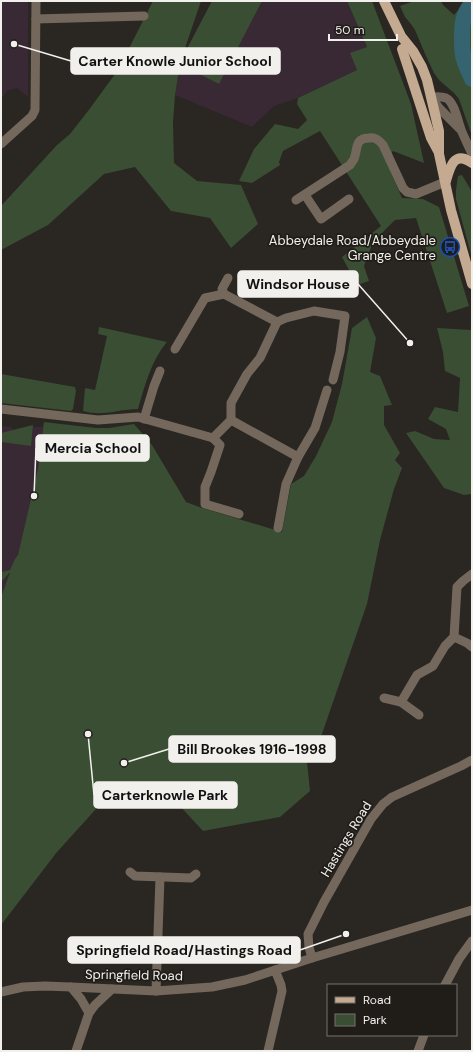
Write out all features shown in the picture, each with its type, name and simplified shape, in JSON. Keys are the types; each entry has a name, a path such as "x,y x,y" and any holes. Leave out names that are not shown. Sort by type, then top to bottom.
{"main road":[{"path":"384,1 401,36 413,51 428,80 439,131 439,154 451,210 472,284"},
{"path":"401,36 401,65 418,116 427,124"},
{"path":"402,49 431,138 439,154"},
{"path":"414,84 431,98"},
{"path":"422,109 431,98"},
{"path":"445,182 453,161 456,159 466,159 472,163"}],"street":[{"path":"1,144 32,116 35,110 36,1"},
{"path":"36,19 144,16"},
{"path":"431,98 461,130 472,154"},
{"path":"296,200 350,164 354,159 357,144 360,140 366,138 379,140 383,145 403,188 407,192 416,194 445,182"},
{"path":"305,195 321,219 349,199"},
{"path":"224,294 222,289 228,278"},
{"path":"175,349 205,298 224,294 277,322"},
{"path":"213,438 231,420 231,403 247,374 260,358 277,322 286,318 314,311 345,316 340,352 333,380"},
{"path":"144,419 160,371"},
{"path":"278,528 286,484 298,457 315,428 326,390"},
{"path":"1,409 98,420 138,417 213,438 220,445 205,487 205,504 239,514"},
{"path":"231,420 298,457"},
{"path":"401,702 417,674 433,666 445,646 454,637 457,587 462,581 472,574"},
{"path":"454,637 472,647"},
{"path":"384,698 401,702 419,715"},
{"name":"Hastings Road","path":"312,958 308,934 324,902 375,814 392,797 472,760"},
{"path":"130,872 135,876 191,878 196,874"},
{"path":"156,991 160,877"},
{"name":"Springfield Road","path":"1,992 22,987 71,987 156,991 212,987 245,980 312,958 472,910"},
{"path":"446,984 459,959 472,941"},
{"path":"268,1051 282,991 275,970"},
{"path":"71,987 81,999 89,1013"},
{"path":"76,1051 89,1013 94,1005 112,989"},
{"path":"418,1051 424,1036"}],"shaded area":[{"path":"1,1 28,1 28,97 17,88 7,91 3,97 1,97"},
{"path":"212,1 347,1 367,47 357,70 298,98 274,106 252,127 175,95 180,63"},
{"path":"44,424 62,517 10,570 1,597 1,426 12,427 13,430 33,425 33,427 43,427"}],"green space":[{"path":"153,1 201,1 181,60 212,1 262,1 219,84 180,64 175,95 173,122 174,163 197,181 241,185 258,224 231,248 210,218 171,211 135,167 104,174 48,225 1,250 1,206 57,145 70,134 88,111 118,70"},
{"path":"347,1 372,1 411,104 424,163 393,151 386,161 402,198 423,199 439,207 469,306 447,313 416,218 395,220 373,242 364,266 369,281 357,285 342,257 381,226 320,131 283,151 279,162 280,165 252,183 239,181 254,149 275,124 298,129 307,120 297,104 298,98 357,70 350,53 367,47"},
{"path":"414,1 441,1 443,5 454,15 466,1 472,1 472,136 459,99 439,80 434,73 415,30 405,17 400,6"},
{"path":"462,175 472,192 472,258 456,199 458,176"},
{"path":"367,317 376,338 370,372 380,376 392,405 384,406 384,425 400,453 395,460 402,468 394,489 380,540 367,604 314,757 307,762 310,791 280,817 203,831 178,804 135,804 120,798 106,798 57,852 1,925 1,597 10,572 3,580 1,580 1,572 10,570 18,555 38,469 44,422 96,428 109,428 134,424 152,445 186,502 282,532 291,484 304,476 316,456 332,422 342,384 352,328"},
{"path":"99,327 167,342 161,349 153,365 138,409 104,413 90,413 83,411 85,388 95,390 107,336 98,334"},
{"path":"437,328 472,330 472,494 464,495 444,488 406,433 415,431 434,439 450,440 446,429 428,419 435,407 458,412 460,378 445,371 443,352"},
{"path":"1,374 75,387 76,391 73,409 71,411 1,403"},
{"path":"33,425 31,446 1,442 1,433"}],"waterway":[{"path":"472,4 464,16 462,39 465,64 472,79"}],"place":[{"name":"Carter Knowle Junior School","path":"14,44"},
{"name":"Abbeydale Road/Abbeydale Grange Centre","path":"450,247"},
{"name":"Windsor House","path":"410,343"},
{"name":"Mercia School","path":"34,496"},
{"name":"Carterknowle Park","path":"88,734"},
{"name":"Bill Brookes 1916-1998","path":"124,763"},
{"name":"Springfield Road/Hastings Road","path":"346,934"}]}
